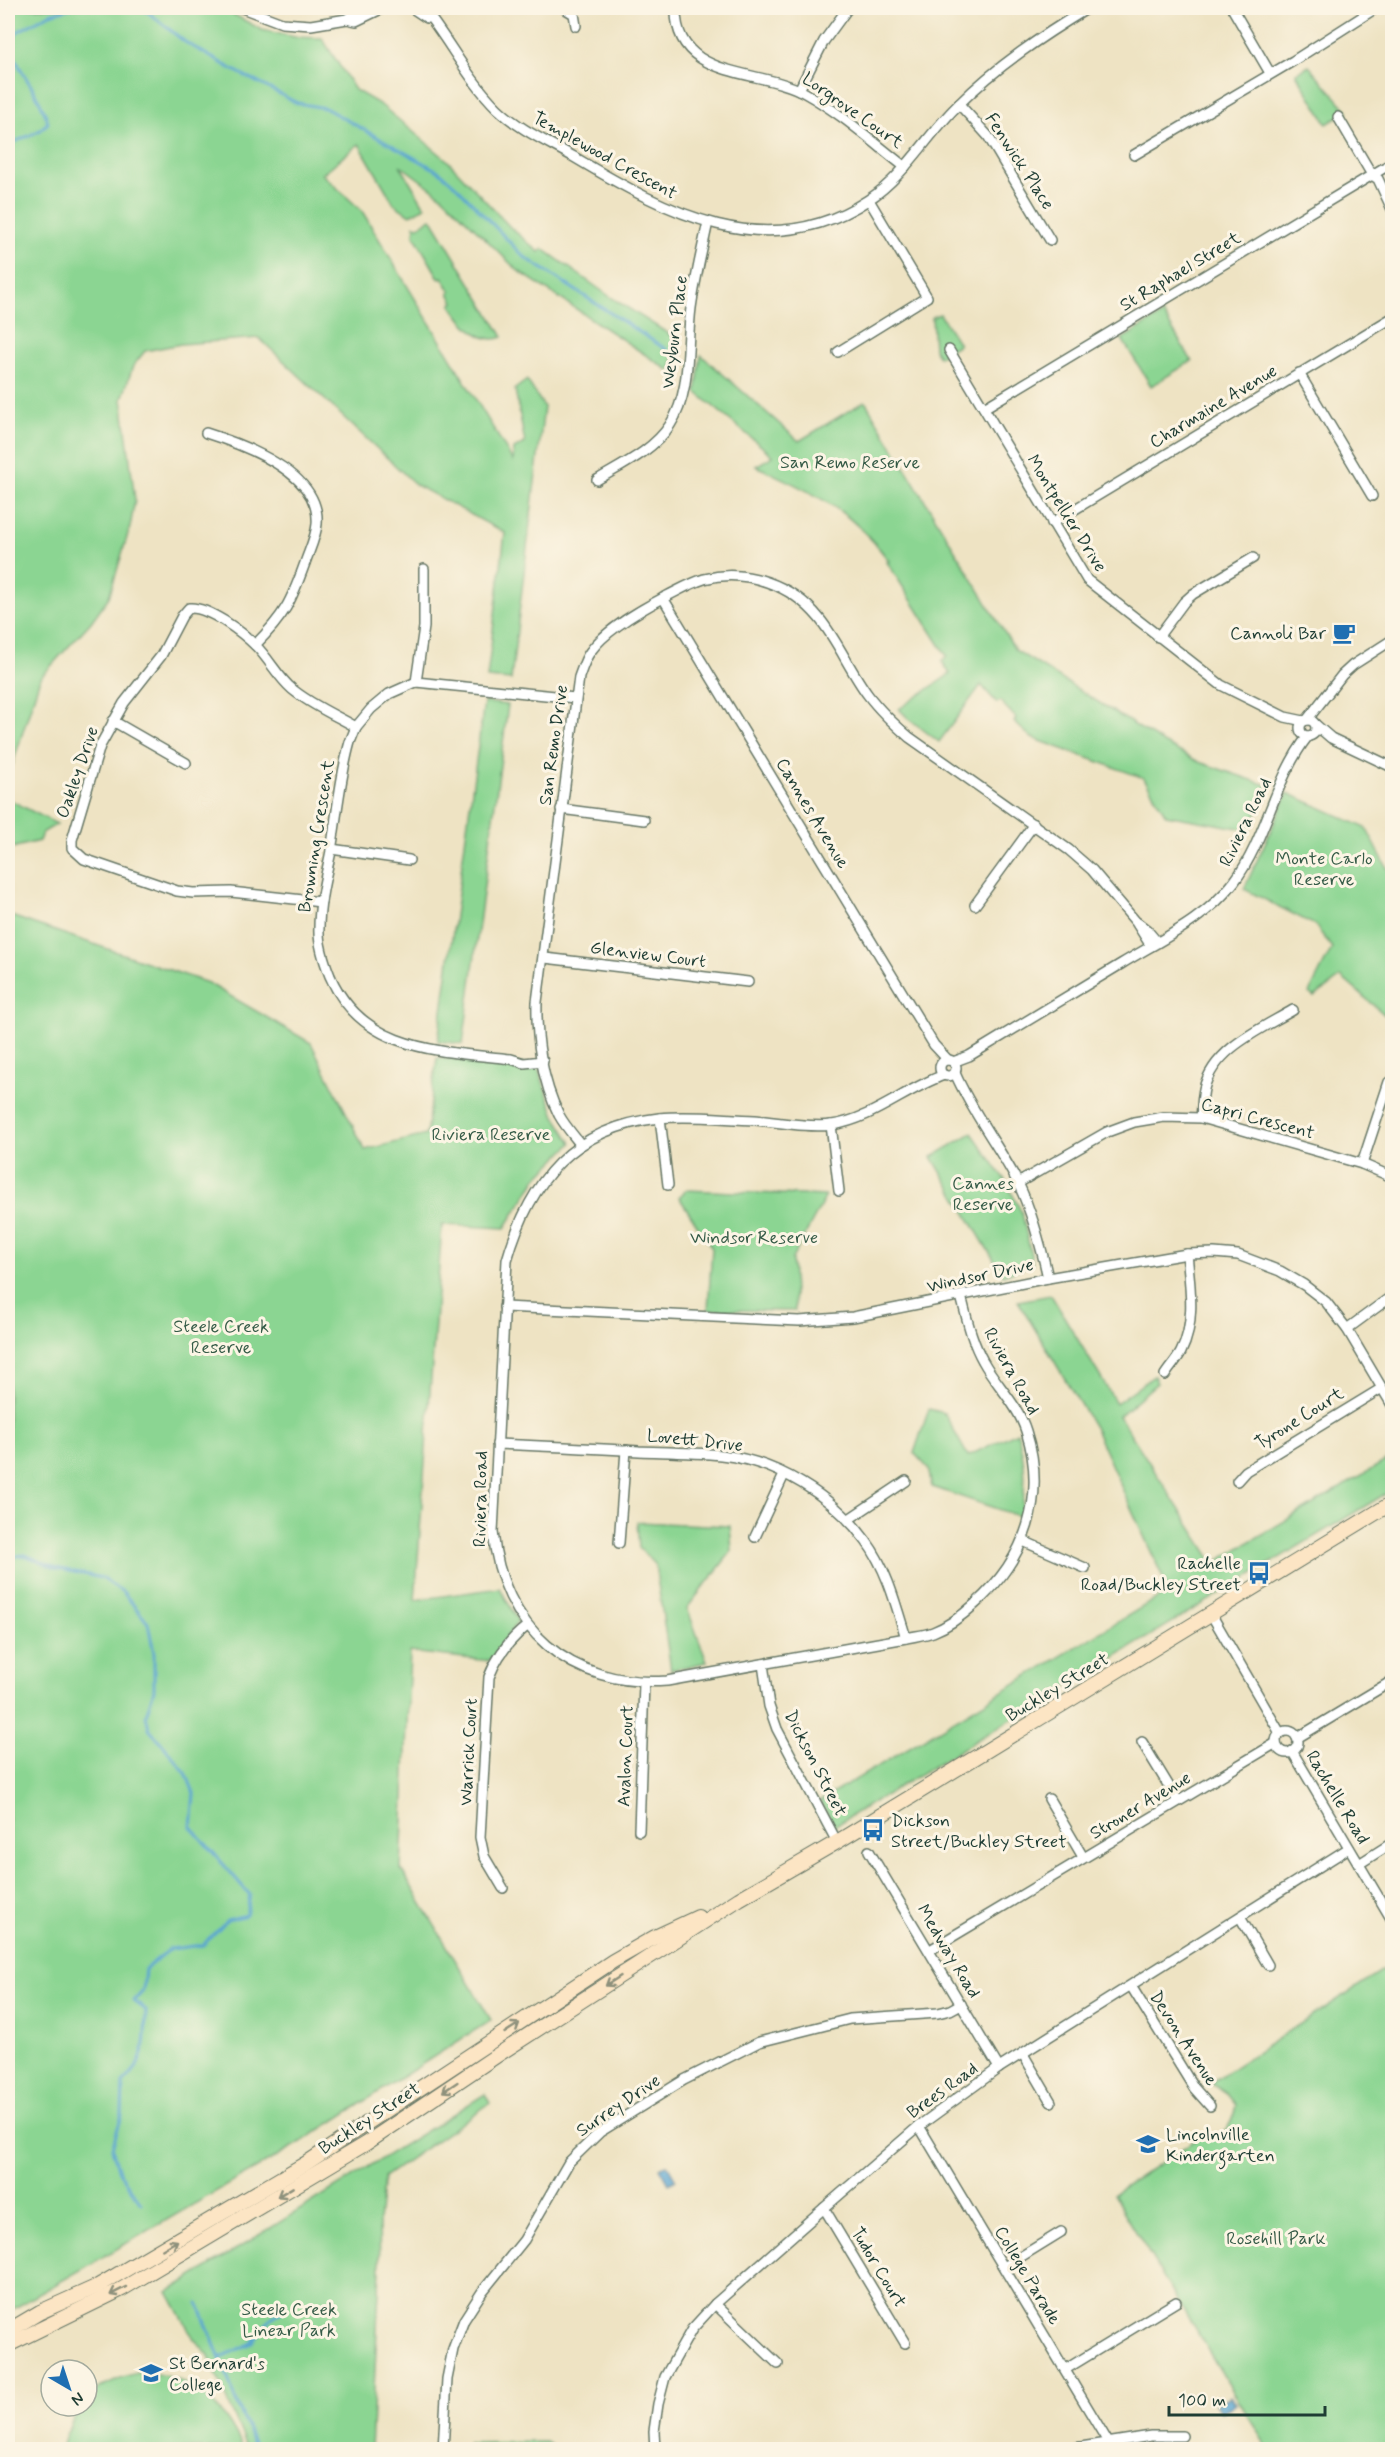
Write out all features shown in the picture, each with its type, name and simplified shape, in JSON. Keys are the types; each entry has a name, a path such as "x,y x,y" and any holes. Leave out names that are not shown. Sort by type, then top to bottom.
{"main road":[{"name":"Buckley Street","path":"8,2346 122,2289 365,2144 498,2054 739,1899 837,1842 1392,1503"},
{"name":"Buckley Street","path":"8,2331 40,2312 98,2286 285,2176 614,1961 656,1937 739,1899"}],"street":[{"path":"242,8 282,23 311,25 347,19 356,21 383,8"},
{"path":"347,19 363,8"},
{"name":"Templewood Crescent","path":"412,8 434,23"},
{"name":"Templewood Crescent","path":"423,8 477,85 514,123 658,205 740,230 773,231 805,227 844,213 869,200 905,167 958,104 1023,50 1088,8"},
{"path":"564,8 574,14 576,26"},
{"path":"574,14 583,8"},
{"name":"Lorgrove Court","path":"676,8 681,34 690,48 703,60 727,71 769,79 799,90 820,102 905,167"},
{"path":"799,90 824,41 848,8"},
{"path":"1232,8 1270,73"},
{"path":"1134,155 1362,19 1376,8"},
{"name":"Fenwick Place","path":"958,104 988,136 1050,240"},
{"path":"1338,117 1372,175 1380,183 1392,209"},
{"name":"St Raphael Street","path":"984,408 1392,163"},
{"path":"838,352 927,297 869,200"},
{"name":"Weyburn Place","path":"597,480 652,444 670,425 678,410 686,380 692,304 708,222"},
{"name":"Charmaine Avenue","path":"1052,523 1392,318"},
{"name":"Montpellier Drive","path":"949,351 1087,580 1221,685 1392,767"},
{"path":"1299,373 1372,496"},
{"path":"206,433 263,454 307,490 314,506 317,522 314,539 293,595 285,613 255,645"},
{"path":"1158,637 1184,602 1253,558"},
{"path":"416,682 424,627 424,569"},
{"name":"San Remo Drive","path":"580,1146 560,1116 550,1090 537,1033 537,1002 579,677 589,654 604,636 663,598 704,579 729,576 754,578 781,587 803,602 820,620 868,695 889,719 909,737 1069,850 1092,870 1136,922 1148,930 1154,944"},
{"name":"Cannes Avenue","path":"663,598 1018,1184 1032,1215 1048,1278"},
{"name":"Oakley Drive","path":"321,902 231,892 177,891 76,855 72,848 72,840 100,746 124,703 161,656 182,616 189,609 205,610 255,645 291,688 310,702 356,727"},
{"name":"Riviera Road","path":"961,1296 972,1338 984,1363 1018,1412 1026,1431 1034,1487 1031,1515 1023,1541 1008,1569 962,1616 933,1632 906,1638 667,1681 644,1683 619,1680 578,1666 558,1654 527,1626 507,1592 495,1553 493,1532 507,1260 516,1230 529,1202 546,1176 580,1146 629,1123 660,1118 689,1117 831,1125 876,1111 1154,944 1208,909 1234,882 1248,861 1319,704 1332,686 1353,665 1392,640"},
{"name":"Browning Crescent","path":"542,1057 524,1063 511,1059 427,1049 398,1041 374,1029 353,1012 336,989 324,961 318,930 346,757 356,727 371,709 389,694 416,682 575,698"},
{"path":"113,721 186,763"},
{"path":"561,809 644,820"},
{"path":"975,905 1034,824"},
{"path":"331,849 410,860"},
{"name":"Glenview Court","path":"544,958 748,982"},
{"path":"1201,1118 1204,1088 1214,1067 1225,1053 1293,1010"},
{"path":"1362,1164 1389,1082"},
{"name":"Capri Crescent","path":"1018,1184 1089,1141 1134,1122 1164,1117 1201,1118 1362,1164 1392,1177"},
{"path":"660,1118 668,1185"},
{"path":"831,1125 839,1191"},
{"path":"1165,1375 1182,1351 1188,1329 1190,1298 1187,1254"},
{"name":"Windsor Drive","path":"504,1307 799,1321 853,1317 1048,1278 1187,1254 1238,1255 1280,1271 1304,1285 1326,1302 1347,1329 1392,1405"},
{"path":"1347,1329 1392,1296"},
{"name":"Tyrone Court","path":"1237,1481 1246,1471 1382,1388"},
{"name":"Lovett Drive","path":"497,1444 722,1455 769,1467 784,1474 804,1485 849,1519 868,1543 883,1571 906,1638"},
{"path":"619,1543 626,1450"},
{"path":"755,1537 784,1474"},
{"path":"849,1519 906,1481"},
{"path":"1023,1541 1085,1568"},
{"path":"1211,1614 1280,1733"},
{"name":"Warrick Court","path":"503,1888 484,1856 480,1838 489,1677 495,1660 527,1626"},
{"name":"Dickson Street","path":"763,1664 769,1706 777,1729 837,1842"},
{"path":"1297,1738 1392,1681"},
{"name":"Avalon Court","path":"639,1831 644,1683"},
{"path":"1290,1732 1297,1738 1297,1746 1292,1751 1282,1752 1276,1743 1280,1733 1290,1732"},
{"path":"1142,1742 1178,1801"},
{"name":"Stroner Avenue","path":"930,1950 1276,1743"},
{"name":"Rachelle Road","path":"1292,1751 1392,1920"},
{"path":"1050,1799 1083,1857"},
{"path":"1359,1864 1392,1843"},
{"name":"Brees Road","path":"655,2450 654,2431 665,2377 692,2329 715,2304 824,2208 919,2126 999,2068 1349,1848"},
{"name":"Medway Road","path":"869,1851 999,2068"},
{"path":"1240,1917 1268,1965"},
{"name":"Devon Avenue","path":"1131,1986 1194,2088 1210,2106"},
{"name":"Surrey Drive","path":"443,2450 447,2379 453,2349 464,2320 482,2292 524,2240 569,2162 600,2132 684,2080 759,2042 850,2019 938,2013 961,2004"},
{"path":"1023,2054 1051,2102"},
{"name":"College Parade","path":"919,2126 1108,2442"},
{"name":"Tudor Court","path":"824,2208 905,2343"},
{"path":"1004,2267 1061,2232"},
{"path":"1066,2369 1176,2302"},
{"path":"715,2304 778,2364"},
{"path":"1062,2450 1151,2436 1182,2436"}],"green space":[{"path":"8,8 222,8 262,30 295,37 322,38 355,90 381,105 447,160 510,227 539,252 543,249 612,298 675,338 670,371 517,270 442,196 400,165 425,207 410,215 394,204 359,144 322,174 362,211 513,461 514,449 525,443 515,389 527,380 544,407 511,680 487,678 505,533 416,485 259,338 181,344 145,351 133,366 122,399 135,500 130,527 109,597 91,622 40,678 8,779"},
{"path":"1309,66 1348,111 1327,124 1296,73"},
{"path":"431,218 503,337 487,338 473,331 451,305 454,302 449,293 451,292 442,277 439,278 414,235 415,225 419,226"},
{"path":"940,314 959,344 939,357 934,349 932,317"},
{"path":"1163,314 1192,361 1151,386 1122,339"},
{"name":"San Remo Reserve","path":"701,355 799,441 865,401 1015,650 1165,744 1199,762 1269,786 1249,830 1166,815 1144,778 1032,738 1014,722 1016,718 1000,701 997,703 981,685 939,742 908,718 899,709 950,674 942,661 947,656 887,562 889,561 860,528 813,494 756,466 773,456 696,392"},
{"path":"484,702 508,705 463,1044 438,1041"},
{"name":"Monte Carlo Reserve","path":"1288,793 1366,828 1392,877 1392,1021 1341,977 1314,997 1309,993 1332,948 1315,925 1244,889"},
{"path":"8,799 57,824 42,833 39,841 8,849"},
{"name":"Steele Creek Reserve","path":"8,915 208,983 311,1043 365,1150 426,1135 437,1058 537,1065 555,1116 572,1143 537,1178 505,1228 442,1225 415,1600 500,1588 518,1621 490,1661 410,1652 401,1869 491,2020 298,2144 8,2312"},
{"name":"Cannes Reserve","path":"972,1133 1005,1180 1022,1213 1033,1264 1003,1275 932,1157"},
{"name":"Windsor Reserve","path":"686,1190 826,1196 792,1259 795,1311 708,1310 712,1248 679,1197"},
{"path":"1051,1295 1116,1403 1154,1376 1157,1383 1119,1416 1214,1563 1392,1457 1392,1490 834,1826 820,1801 1169,1591 1094,1427 1018,1301"},
{"path":"929,1409 944,1413 968,1456 1017,1432 1025,1474 1021,1517 932,1487 928,1468 914,1453"},
{"path":"637,1522 730,1526 732,1551 687,1608 707,1662 671,1670 655,1564 639,1548"},
{"name":"Rosehill Park","path":"1392,1964 1392,2449 1268,2449 1113,2194 1200,2137 1215,2135 1226,2130 1232,2120 1236,2105 1227,2094 1210,2083"},
{"name":"Steele Creek Linear Park","path":"485,2094 490,2103 384,2177 379,2221 380,2270 371,2449 248,2449 208,2354 194,2339 168,2292"},
{"path":"137,2373 155,2374 188,2384 202,2393 225,2418 243,2449 60,2449 74,2418 99,2418 99,2389"},
{"path":"546,2442 557,2449 467,2449 467,2443"}],"water":[{"path":"667,2164 676,2180 669,2184 660,2168"},
{"path":"1231,2396 1236,2404 1221,2412 1216,2404"}],"waterway":[{"path":"8,145 37,132 48,123 41,104 10,48 17,32 50,14 71,8"},
{"path":"139,8 149,13 185,42 230,68 297,103 325,108 440,172 523,256 667,350"},
{"path":"8,1557 25,1555 56,1568 102,1578 123,1592 148,1623 154,1653 154,1690 146,1715 149,1728 186,1773 194,1793 191,1827 250,1895 246,1915 227,1920 203,1945 170,1949 145,1969 143,1991 134,2001 146,2010 143,2050 137,2067 123,2083 122,2115 112,2148 119,2172 141,2203"},
{"path":"198,2303 256,2450"},
{"path":"221,2357 252,2343 271,2318 286,2309"}],"place":[{"name":"Cannoli Bar","path":"1344,633"},
{"name":"Rachelle Road/Buckley Street","path":"1259,1573"},
{"name":"Dickson Street/Buckley Street","path":"873,1830"},
{"name":"Lincolnville Kindergarten","path":"1148,2144"},
{"name":"St Bernard's College","path":"151,2373"}],"park label":[{"name":"Riviera Reserve","path":"491,1134"}]}
